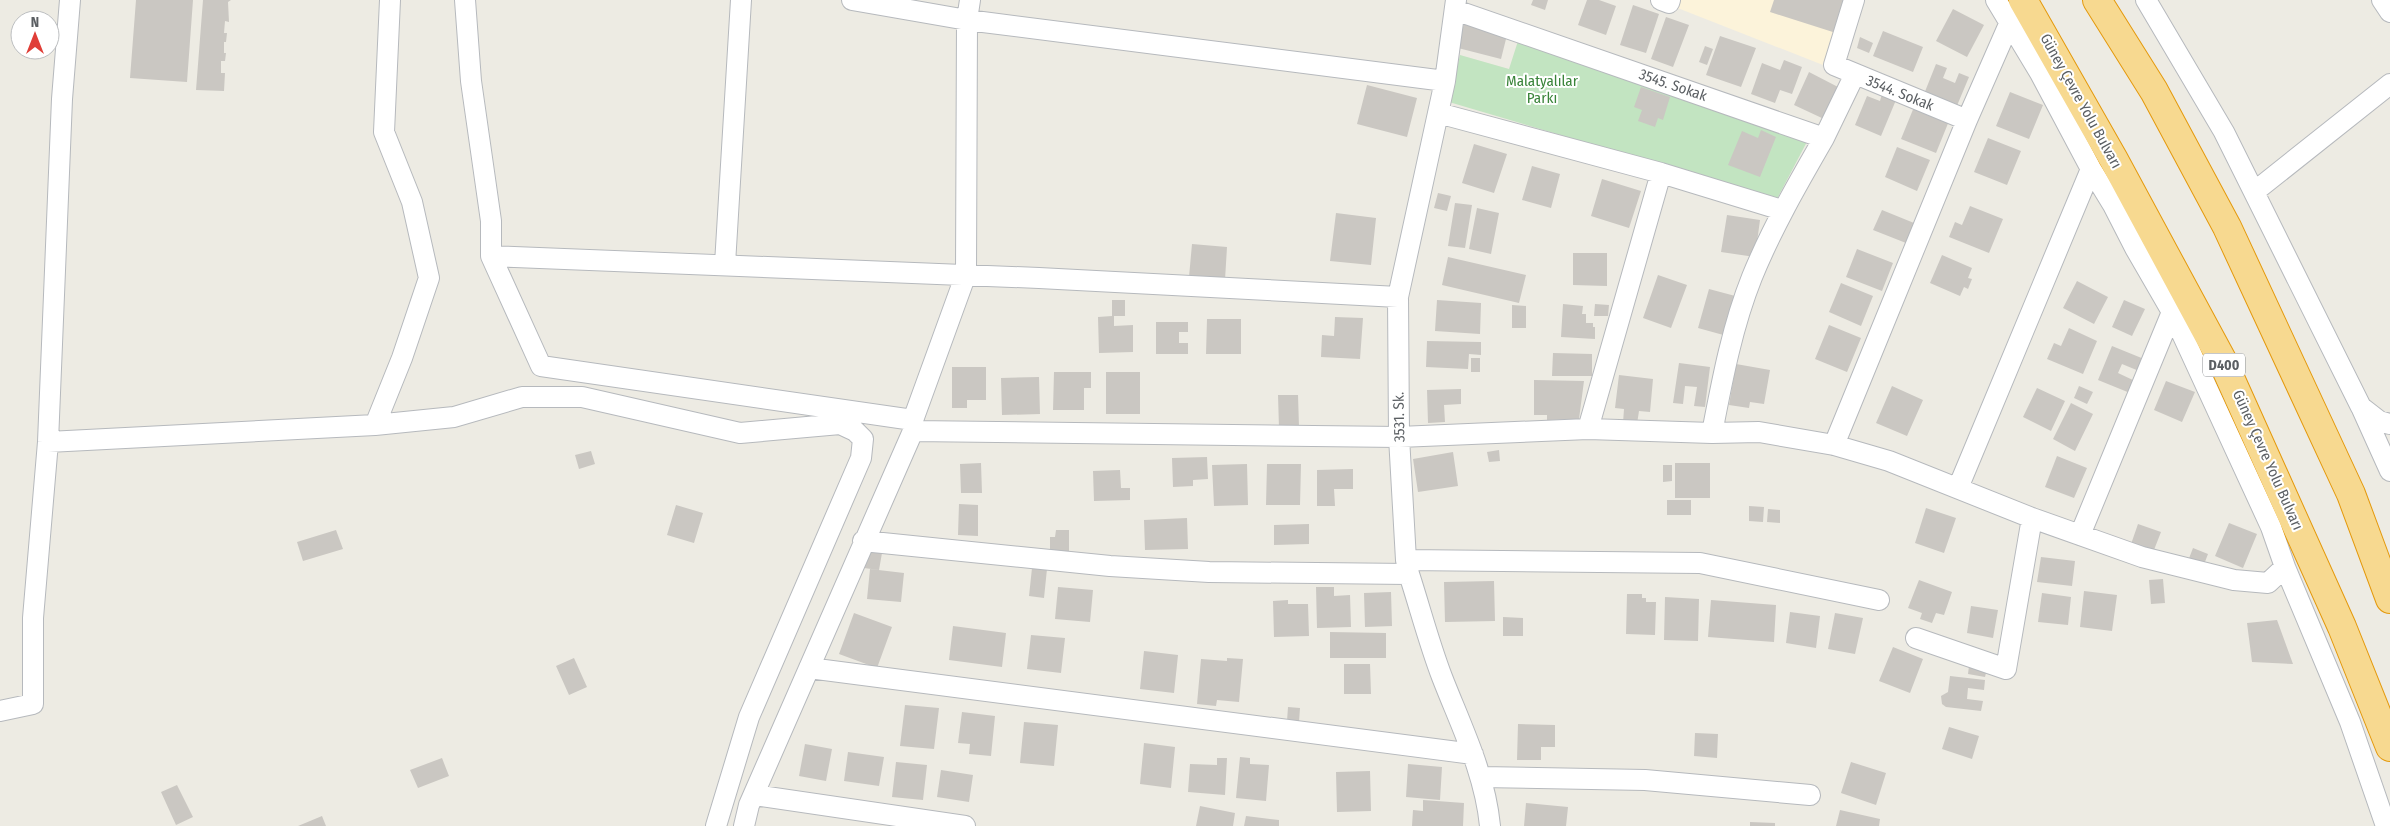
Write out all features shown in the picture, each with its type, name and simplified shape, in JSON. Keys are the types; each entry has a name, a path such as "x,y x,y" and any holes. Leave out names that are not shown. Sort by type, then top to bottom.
{"highway":[{"path":"2097,0 2154,91 2227,227 2351,494 2390,599"},
{"name":"Güney Çevre Yolu Bulvarı","path":"2017,11 2114,160 2222,360 2342,627 2390,747"}],"street":[{"path":"0,712 33,704 33,618 48,442 62,99 70,0"},
{"path":"376,425 402,358 429,278 412,202 384,132 390,0"},
{"path":"465,0 471,81 491,221 491,256 541,366 913,426 1399,437 1588,429 1712,433 1759,432 1834,445 1889,461 2032,518 2142,557 2234,580 2268,583 2285,567"},
{"path":"725,264 741,0"},
{"path":"852,0 967,20 1444,81"},
{"path":"744,826 754,795 913,426 966,274 967,20 970,0"},
{"path":"1661,0 1669,3 1670,0"},
{"name":"3544. Sokak","path":"1854,0 1834,65 1967,120"},
{"path":"1996,0 2017,11 2091,169 2113,205 2134,248 2172,312 2267,519 2285,567 2350,722 2386,826"},
{"path":"2146,0 2224,132 2361,408 2390,471"},
{"path":"2382,0 2390,12"},
{"name":"3531. Sk.","path":"1456,5 1438,113 1398,297 1399,437 1407,567 1441,674 1481,777 1488,802 1490,826"},
{"name":"3545. Sokak","path":"1456,5 1824,138"},
{"path":"1834,445 1967,120 2017,11"},
{"path":"1712,433 1729,350 1751,279 1782,210 1824,138 1855,74"},
{"path":"2254,192 2390,84"},
{"path":"1438,113 1661,173 1782,210"},
{"path":"1958,488 2091,169"},
{"path":"1588,429 1661,173"},
{"path":"491,256 966,274 1398,297"},
{"path":"2080,535 2172,312"},
{"path":"48,442 376,425 454,417 522,397 582,397 740,433 840,424 855,431 863,439 860,458 749,717 716,826"},
{"path":"2361,408 2379,421 2390,424"},
{"path":"1916,638 2006,669 2032,518"},
{"path":"863,542 1120,567 1209,572 1700,563 1879,600"},
{"path":"809,668 1473,754"},
{"path":"1481,777 1645,780 1810,795"},
{"path":"754,795 965,826"}],"shaded area":[{"path":"1678,0 1847,0 1823,65 1675,7"}],"green space":[{"name":"Malatyalılar Parkı","path":"1518,41 1810,136 1777,199 1449,102 1460,55 1509,69"}],"building":[{"path":"136,0 193,0 187,82 130,78"},
{"path":"203,0 231,0 228,2 229,22 225,21 224,33 227,33 226,42 224,42 225,61 221,61 221,73 225,73 224,91 196,90"},
{"path":"1533,0 1548,0 1545,10 1531,5"},
{"path":"1587,0 1599,0 1616,6 1606,35 1578,25"},
{"path":"1774,0 1845,0 1836,33 1770,12"},
{"path":"1633,5 1659,14 1646,53 1620,45"},
{"path":"1953,9 1984,25 1967,57 1936,41"},
{"path":"1666,17 1689,25 1673,67 1651,59"},
{"path":"1465,19 1508,31 1501,59 1458,48"},
{"path":"1883,31 1923,47 1913,72 1873,56"},
{"path":"1720,36 1756,48 1741,87 1706,75"},
{"path":"1860,37 1873,43 1869,53 1857,48"},
{"path":"1705,46 1713,49 1707,65 1699,62"},
{"path":"1784,60 1802,67 1792,94 1780,90 1775,103 1751,94 1762,63 1780,70"},
{"path":"1936,64 1947,68 1943,78 1955,83 1959,73 1969,77 1956,108 1924,94"},
{"path":"1809,72 1838,87 1824,119 1794,105"},
{"path":"1367,85 1417,98 1407,137 1357,124"},
{"path":"1641,87 1670,97 1663,120 1658,118 1655,127 1638,121 1642,110 1634,107"},
{"path":"2010,92 2043,105 2029,139 1996,126"},
{"path":"1882,94 1896,100 1881,136 1855,125 1867,96 1880,101"},
{"path":"1914,107 1949,121 1936,153 1901,139"},
{"path":"1761,130 1776,137 1760,177 1728,165 1742,131 1758,138"},
{"path":"1988,138 2021,151 2007,185 1974,172"},
{"path":"1474,144 1507,154 1494,193 1462,183"},
{"path":"1897,147 1930,160 1917,191 1885,177"},
{"path":"1532,166 1560,174 1551,208 1522,200"},
{"path":"1602,179 1641,191 1629,228 1591,216"},
{"path":"1438,193 1451,196 1447,211 1434,208"},
{"path":"1455,203 1472,205 1465,248 1448,246"},
{"path":"1970,206 2003,219 1989,253 1949,237 1955,222 1962,225"},
{"path":"1477,208 1499,213 1491,254 1469,249"},
{"path":"1882,210 1914,223 1906,243 1873,230"},
{"path":"1336,213 1376,218 1371,265 1330,261"},
{"path":"1727,215 1760,220 1755,257 1721,252"},
{"path":"1192,244 1227,247 1225,280 1189,277"},
{"path":"1857,249 1893,263 1882,291 1846,277"},
{"path":"1573,253 1607,253 1607,286 1573,285"},
{"path":"1942,255 1972,268 1968,278 1972,279 1968,289 1964,287 1960,296 1930,283"},
{"path":"1448,257 1526,275 1519,303 1442,285"},
{"path":"1658,275 1687,285 1671,328 1643,318"},
{"path":"2077,281 2108,297 2094,324 2063,308"},
{"path":"1841,283 1873,296 1861,326 1829,312"},
{"path":"1709,289 1739,297 1727,336 1698,328"},
{"path":"1112,300 1125,300 1125,316 1114,316 1114,326 1133,325 1133,352 1099,353 1098,317 1112,316"},
{"path":"1437,300 1481,303 1480,334 1435,331"},
{"path":"2124,300 2145,309 2132,336 2112,327"},
{"path":"1563,304 1583,306 1582,314 1586,314 1586,323 1593,323 1593,327 1595,327 1595,339 1561,337"},
{"path":"1595,304 1609,305 1608,316 1594,316"},
{"path":"1512,305 1526,306 1526,328 1512,328"},
{"path":"1335,317 1363,318 1360,359 1321,357 1322,335 1334,336"},
{"path":"1207,319 1241,319 1241,354 1206,354"},
{"path":"1156,322 1188,322 1188,332 1179,332 1179,343 1188,343 1188,354 1156,354"},
{"path":"1829,325 1861,338 1847,372 1815,359"},
{"path":"2069,328 2097,341 2083,374 2047,359 2054,343 2061,346"},
{"path":"1427,341 1481,342 1481,355 1469,354 1468,369 1426,367"},
{"path":"2112,346 2144,359 2139,371 2122,364 2118,373 2135,381 2130,393 2098,380"},
{"path":"1553,353 1592,354 1592,376 1552,376"},
{"path":"1471,358 1480,358 1480,372 1471,372"},
{"path":"1679,363 1710,367 1705,407 1694,406 1697,387 1685,386 1683,404 1673,403"},
{"path":"1736,364 1770,370 1764,404 1750,402 1749,408 1729,405"},
{"path":"952,367 986,367 986,400 967,400 967,408 952,408"},
{"path":"1054,372 1091,372 1091,388 1084,388 1084,410 1053,410"},
{"path":"1106,372 1140,372 1140,414 1106,414"},
{"path":"1619,375 1653,379 1650,412 1639,411 1637,424 1623,423 1624,409 1615,408"},
{"path":"1039,377 1040,414 1002,415 1001,378"},
{"path":"1534,380 1584,381 1579,419 1547,420 1547,415 1534,415"},
{"path":"2166,381 2195,392 2182,422 2154,410"},
{"path":"1892,386 1923,400 1907,436 1876,423"},
{"path":"2079,386 2093,392 2087,404 2074,398"},
{"path":"2037,388 2065,401 2051,431 2023,417"},
{"path":"1461,389 1461,404 1444,405 1445,422 1428,423 1427,390"},
{"path":"1278,395 1298,395 1299,427 1279,428"},
{"path":"2071,403 2093,414 2075,451 2053,439"},
{"path":"1499,450 1500,461 1489,462 1487,452"},
{"path":"591,451 595,464 579,469 575,455"},
{"path":"1453,452 1458,486 1418,492 1413,459"},
{"path":"2057,456 2087,468 2074,498 2045,487"},
{"path":"1207,457 1208,479 1193,480 1193,486 1173,487 1172,458"},
{"path":"981,463 982,493 961,493 960,464"},
{"path":"1675,463 1710,463 1710,498 1675,498"},
{"path":"1247,464 1248,505 1214,506 1212,465"},
{"path":"1267,464 1301,464 1300,505 1266,505"},
{"path":"1663,465 1672,465 1672,481 1663,482"},
{"path":"1353,469 1353,489 1334,489 1335,506 1317,506 1317,470"},
{"path":"1120,470 1121,488 1130,488 1130,500 1094,501 1093,471"},
{"path":"1667,500 1691,500 1691,515 1667,515"},
{"path":"959,504 978,505 978,536 958,535"},
{"path":"676,505 703,513 694,543 667,535"},
{"path":"1749,506 1764,507 1763,522 1749,521"},
{"path":"1926,508 1956,518 1944,553 1915,543"},
{"path":"1768,509 1780,510 1780,523 1767,522"},
{"path":"1187,518 1188,549 1145,550 1144,520"},
{"path":"2229,523 2257,534 2243,568 2215,556"},
{"path":"1309,524 1309,544 1274,545 1274,525"},
{"path":"2138,524 2161,532 2152,555 2130,547"},
{"path":"336,530 343,549 303,561 297,542"},
{"path":"1056,530 1069,530 1069,553 1050,553 1050,537 1055,537"},
{"path":"2193,548 2208,554 2203,567 2188,561"},
{"path":"867,551 882,553 879,570 864,568"},
{"path":"2041,557 2075,561 2072,586 2037,582"},
{"path":"1032,568 1047,569 1044,598 1029,596"},
{"path":"870,569 904,573 901,602 867,599"},
{"path":"2163,579 2165,603 2151,604 2149,580"},
{"path":"1919,580 1952,592 1944,615 1936,613 1932,623 1920,619 1922,613 1908,608"},
{"path":"1494,581 1495,621 1445,622 1444,582"},
{"path":"1058,587 1093,590 1090,622 1055,619"},
{"path":"1316,587 1334,587 1334,596 1350,595 1351,627 1317,628"},
{"path":"2084,591 2117,595 2112,631 2080,627"},
{"path":"1391,592 1392,626 1365,627 1364,593"},
{"path":"2042,593 2071,597 2068,625 2038,622"},
{"path":"1627,594 1642,594 1642,598 1646,598 1646,602 1656,602 1655,635 1626,634"},
{"path":"1665,597 1699,599 1698,641 1664,640"},
{"path":"1288,600 1288,604 1308,604 1309,636 1274,637 1273,601"},
{"path":"1711,600 1776,605 1774,642 1708,637"},
{"path":"1971,606 1998,610 1993,638 1967,633"},
{"path":"1790,612 1820,616 1816,648 1786,643"},
{"path":"854,613 892,627 877,668 839,654"},
{"path":"1835,613 1863,618 1855,654 1828,649"},
{"path":"1503,617 1523,618 1523,636 1503,636"},
{"path":"2277,620 2293,664 2252,662 2247,623"},
{"path":"953,626 1006,633 1002,667 949,660"},
{"path":"1330,632 1386,633 1386,658 1330,658"},
{"path":"1031,635 1065,638 1061,673 1027,669"},
{"path":"1893,647 1923,659 1910,693 1879,681"},
{"path":"1144,651 1178,655 1174,693 1140,689"},
{"path":"574,658 587,687 569,695 556,666"},
{"path":"1227,658 1243,659 1239,702 1217,700 1216,706 1197,704 1201,659 1227,661"},
{"path":"1344,664 1370,664 1371,694 1344,694"},
{"path":"1969,666 1987,669 1985,677 1968,674"},
{"path":"1950,676 1985,680 1984,690 1968,688 1967,699 1983,701 1981,711 1946,707 1942,704 1941,696 1948,692"},
{"path":"905,705 939,708 934,749 900,746"},
{"path":"1288,707 1300,708 1299,722 1287,721"},
{"path":"962,712 995,716 991,756 969,754 970,744 958,743"},
{"path":"1024,722 1058,725 1054,766 1020,763"},
{"path":"1518,724 1555,725 1555,747 1541,747 1541,760 1517,760"},
{"path":"1949,727 1979,736 1972,759 1942,749"},
{"path":"1695,733 1718,734 1717,758 1694,756"},
{"path":"1144,743 1175,747 1171,788 1140,784"},
{"path":"805,744 832,749 826,781 799,776"},
{"path":"848,752 884,757 879,786 844,781"},
{"path":"1240,757 1250,758 1250,764 1269,765 1266,801 1236,798"},
{"path":"442,758 449,776 418,788 410,770"},
{"path":"1217,758 1227,758 1225,795 1188,792 1190,764 1217,765"},
{"path":"896,762 927,765 923,800 892,797"},
{"path":"1851,762 1886,773 1876,805 1841,793"},
{"path":"1408,764 1442,767 1440,800 1406,797"},
{"path":"941,770 973,775 969,802 937,797"},
{"path":"1370,771 1371,811 1337,812 1336,772"},
{"path":"177,785 193,817 176,825 161,792"},
{"path":"1423,800 1464,803 1463,826 1412,826 1413,810 1423,811"},
{"path":"1526,803 1568,807 1566,826 1524,826"},
{"path":"1200,806 1235,813 1233,826 1196,826"},
{"path":"1840,810 1880,819 1879,826 1836,826"},
{"path":"322,816 326,826 298,826"},
{"path":"1246,816 1279,820 1279,826 1244,826"},
{"path":"1750,822 1775,823 1775,826 1750,826"}]}
